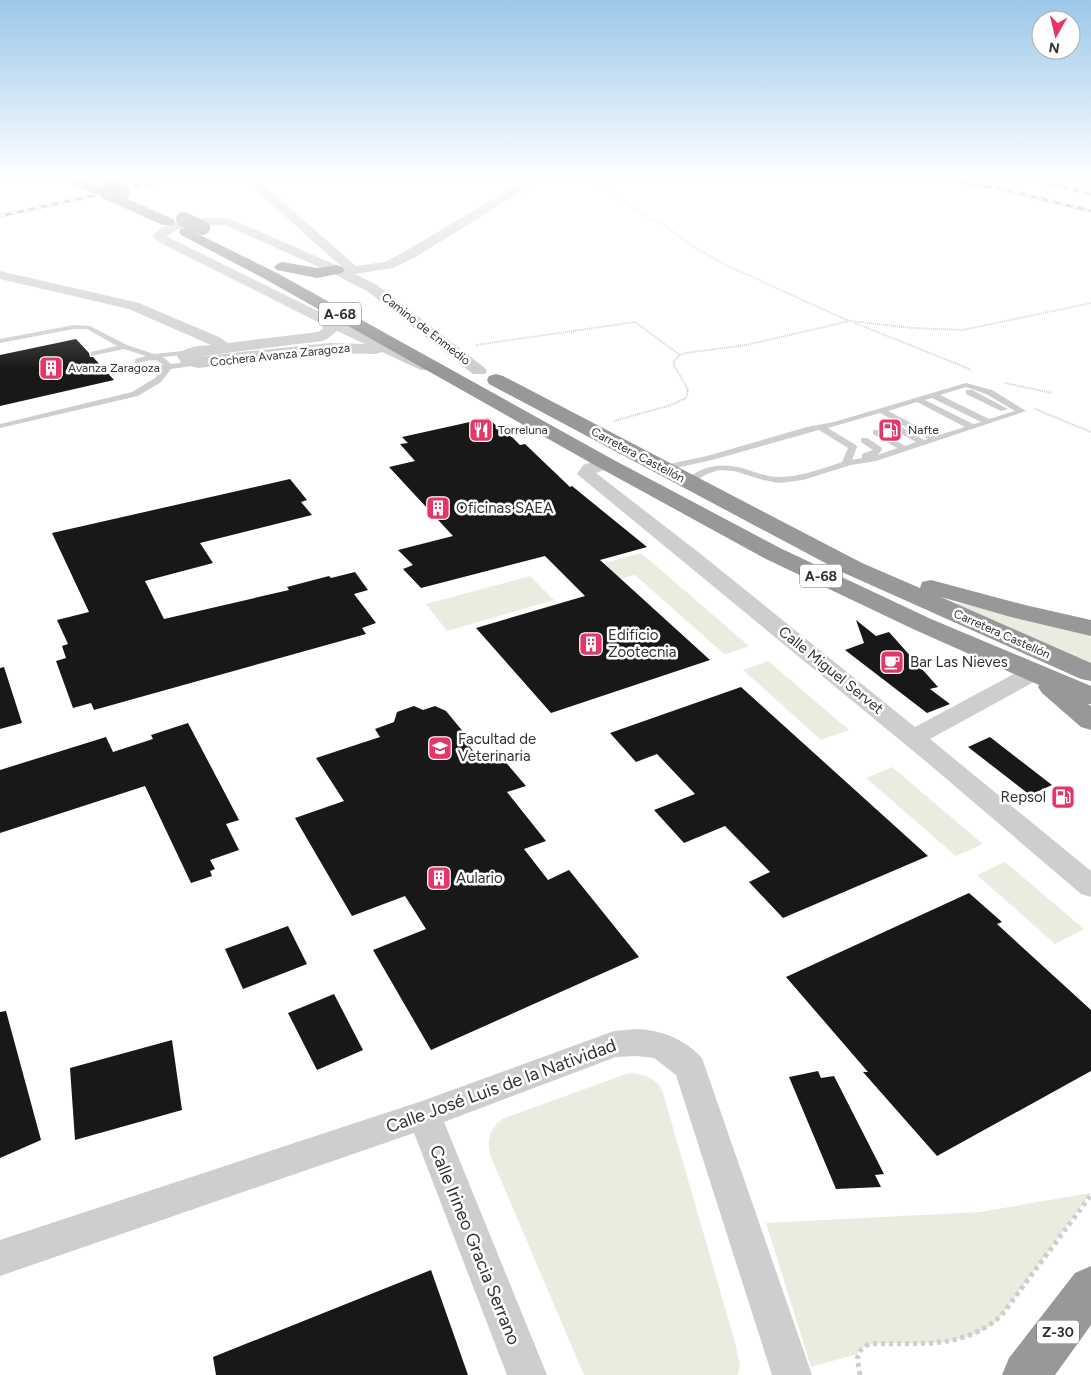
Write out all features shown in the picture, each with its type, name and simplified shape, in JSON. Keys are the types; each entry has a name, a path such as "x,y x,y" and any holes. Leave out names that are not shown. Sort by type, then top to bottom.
{"highway":[{"name":"Carretera Castellón","path":"213,240 270,276 606,463 782,558 1038,675 1091,696"},
{"name":"Carretera Castellón","path":"222,240 282,267 853,568 1091,673"},
{"path":"282,267 317,273 340,266"},
{"path":"816,548 965,597 1091,628"},
{"path":"1038,675 1091,721"},
{"name":"Z-30","path":"1026,1375 1091,1288"}],"street":[{"name":"Carretera Castellón","path":"165,240 329,322 493,399"},
{"name":"Carretera Castellón","path":"270,240 340,266"},
{"path":"279,244 300,244 309,240"},
{"name":"Camino de Enmedio","path":"318,240 340,266 372,288 479,371"},
{"path":"355,270 388,265 433,240"},
{"name":"Camino de Enmedio","path":"340,266 355,270 372,288"},
{"path":"0,276 134,306 214,340 225,348"},
{"name":"Cochera Avanza Zaragoza","path":"195,358 225,348 322,336 331,330 329,322"},
{"name":"Cochera Avanza Zaragoza","path":"195,358 344,347 391,351"},
{"name":"Calle Miguel Servet","path":"606,463 589,469 586,473 606,491 695,559 1091,887"},
{"path":"913,738 1038,675"},
{"name":"Calle José Luis de la Natividad","path":"0,1258 424,1115 614,1044 634,1041 650,1042 682,1057 690,1068 697,1084 792,1375"},
{"name":"Calle Irineo Gracia Serrano","path":"424,1115 527,1375"}],"lane":[{"path":"0,341 83,326 92,328 124,347 138,361 149,377 148,387"},
{"path":"0,426 128,396 148,387 164,375 168,368 166,362 155,356 124,347 94,354"},
{"path":"138,361 155,356 195,358"},
{"path":"144,370 168,368 195,358"},
{"path":"662,468 718,456 853,419 872,418 966,384 989,392 1022,411 932,438 873,459 860,460 795,478 766,479 738,470 714,468 701,472 688,482"},
{"path":"942,392 994,419"},
{"path":"942,392 994,419"},
{"path":"919,400 970,426"},
{"path":"872,418 932,438"},
{"path":"835,424 846,430"},
{"path":"894,426 922,442"},
{"path":"821,427 853,447 846,464"},
{"path":"880,430 909,447"},
{"path":"860,460 878,449 864,440"}],"path":[{"path":"684,240 726,265 850,321 979,373"},
{"path":"588,428 672,405 686,398 688,390 674,365 674,360 680,355 746,345 850,321 913,328 963,330 1091,303"},
{"path":"451,349 635,322 680,355"},
{"path":"997,381 1052,393"},
{"path":"1032,407 1091,432"},
{"path":"860,1375 857,1354 860,1349 870,1344 951,1342 972,1337 990,1327 1001,1316 1091,1194"}],"shaded area":[{"path":"641,553 749,646 726,654 723,653 635,575 592,587 576,571"},
{"path":"530,576 554,600 447,631 426,604"},
{"path":"959,603 1091,635 1091,665 957,605"},
{"path":"768,661 849,730 821,740 743,670"},
{"path":"892,767 983,844 956,856 866,778"},
{"path":"1005,862 1084,929 1055,944 977,875"},
{"path":"629,1073 640,1074 654,1080 663,1093 736,1346 740,1365 738,1375 584,1375 491,1157 489,1141 491,1131 502,1119"},
{"path":"1091,1193 1001,1316 987,1328 956,1340 870,1344 860,1349 857,1354 811,1367 766,1223 980,1212"}],"building":[{"name":"Avanza Zaragoza","path":"76,339 89,353 90,357 93,357 114,380 0,406 0,355"},
{"path":"488,418 502,431 506,431 520,445 525,444 570,487 572,486 647,547 600,560 710,660 551,713 476,628 585,596 545,556 421,588 403,569 413,565 398,550 453,536 389,467 415,461 400,444 408,443 402,437"},
{"path":"290,479 307,500 301,502 312,515 200,543 213,563 145,581 164,619 289,590 287,587 329,576 331,578 355,572 368,590 354,594 376,623 362,628 366,634 94,710 91,703 73,708 56,661 66,658 62,646 68,644 57,620 89,612 52,533"},
{"path":"856,620 876,636 889,632 938,687 930,689 950,704 927,713 845,650 864,643"},
{"path":"4,667 22,723 0,729 0,668"},
{"path":"741,687 928,856 783,918 749,882 770,872 725,826 684,843 654,810 695,794 657,754 636,762 610,733"},
{"name":"Aulario","path":"414,706 423,710 435,706 446,711 465,734 464,739 478,757 496,751 526,786 507,792 546,841 524,849 548,880 569,870 639,957 431,1050 373,950 426,929 405,896 352,916 295,818 344,801 316,758 380,737 375,729 394,722 397,712"},
{"path":"188,723 239,820 226,824 239,850 210,860 215,869 210,871 212,876 191,883 145,786 0,833 0,770 106,737 113,752 153,739 151,735"},
{"path":"990,737 1052,785 1030,795 968,747"},
{"path":"969,893 1002,922 997,924 1091,1010 1091,1071 937,1156 863,1072 868,1072 786,977"},
{"path":"288,926 307,964 243,989 225,949"},
{"path":"334,994 363,1050 317,1070 288,1013"},
{"path":"6,1011 41,1140 0,1158 0,1012"},
{"path":"172,1040 182,1110 75,1140 70,1068"},
{"path":"818,1071 821,1078 834,1076 884,1174 875,1175 881,1187 836,1189 789,1077"},
{"path":"431,1270 468,1375 216,1375 213,1357"}],"place":[{"name":"Avanza Zaragoza","path":"51,368"},
{"name":"Torreluna","path":"481,430"},
{"name":"Nafte","path":"890,430"},
{"name":"Oficinas SAEA","path":"438,508"},
{"name":"Edificio Zootecnia","path":"591,644"},
{"name":"Bar Las Nieves","path":"892,662"},
{"name":"Facultad de Veterinaria","path":"440,748"},
{"name":"Repsol","path":"1063,797"},
{"name":"Aulario","path":"439,878"}]}
